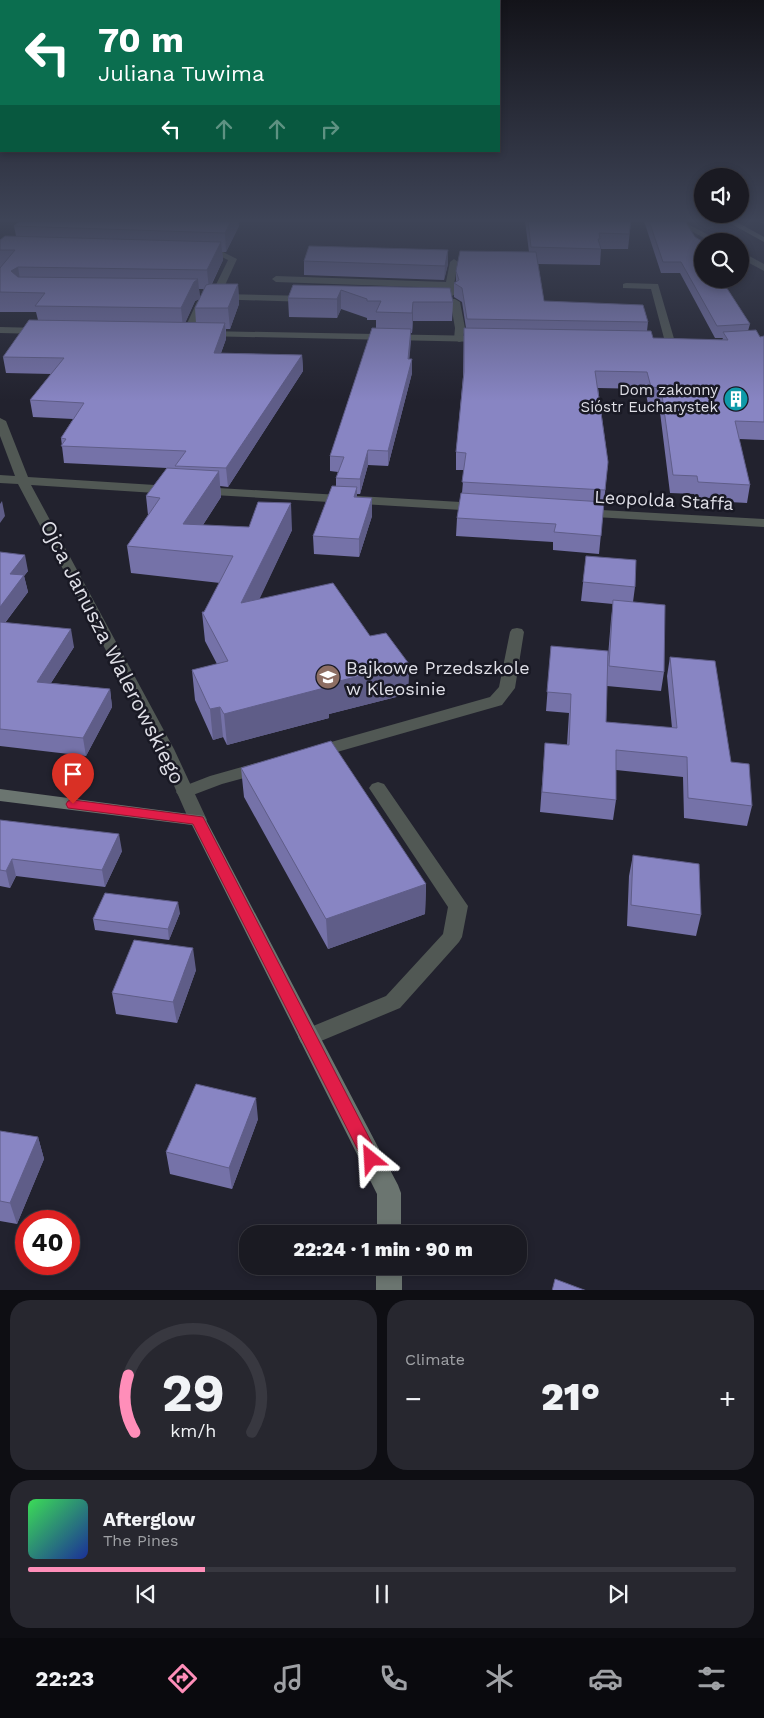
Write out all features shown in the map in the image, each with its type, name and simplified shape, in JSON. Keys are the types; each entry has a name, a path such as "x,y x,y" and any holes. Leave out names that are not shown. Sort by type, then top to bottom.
{"street":[{"path":"223,281 216,295 202,302 182,334 497,340"},
{"path":"340,281 450,285"},
{"path":"451,281 460,328 459,339"},
{"path":"626,286 655,286 670,342"},
{"path":"197,294 315,299"},
{"path":"425,302 455,302"},
{"path":"0,330 49,331"},
{"name":"Ojca Janusza Walerowskiego","path":"0,421 23,481 166,749 198,820 389,1193 389,1225"},
{"path":"0,479 488,508"},
{"name":"Leopolda Staffa","path":"566,512 764,523"},
{"path":"300,757 496,701 507,688 517,632"},
{"path":"185,792 216,780 272,764"},
{"path":"309,1037 393,1002 452,937 458,906 378,788"},
{"path":"0,795 198,820"},
{"path":"389,1275 390,1290"}],"building":[{"path":"0,281 195,281 181,308 35,306 45,293 0,292"},
{"path":"457,281 541,281 544,301 643,305 648,322 467,319 462,288 454,283"},
{"path":"238,284 228,308 195,308 206,285"},
{"path":"293,285 450,288 453,302 413,302 412,313 376,312 381,301 367,301 367,299 341,290 337,299 288,298"},
{"path":"696,288 727,288 750,324 717,326"},
{"path":"29,320 225,323 214,353 302,355 226,468 175,466 186,451 61,446 66,439 61,438 84,403 30,400 64,358 3,357"},
{"path":"372,328 411,329 408,359 412,359 388,451 368,450 360,479 336,478 344,457 330,456"},
{"path":"464,328 651,331 653,338 728,340 723,332 756,330 760,337 764,336 764,422 735,421 750,485 698,482 697,476 673,475 661,388 651,387 647,372 595,371 608,462 605,490 462,482 466,453 456,452 464,372"},
{"path":"167,468 219,471 183,524 249,527 258,502 291,503 241,603 333,583 370,636 386,633 409,664 327,684 328,687 224,714 220,707 210,709 192,670 228,661 202,612 204,612 233,556 127,546 160,498 146,496"},
{"path":"332,486 357,487 354,497 372,498 359,539 313,536"},
{"path":"461,493 604,502 601,536 554,532 556,524 457,518"},
{"path":"0,552 25,555 10,574 24,575 0,607"},
{"path":"586,556 636,560 635,587 583,582"},
{"path":"613,600 665,605 664,672 609,666"},
{"path":"0,622 71,629 37,682 110,689 83,738 0,729"},
{"path":"551,646 608,651 606,722 677,728 670,657 715,661 731,762 749,764 752,806 688,798 687,757 616,750 616,800 542,792 545,743 569,745 571,694 547,692"},
{"path":"331,741 426,884 326,919 241,768"},
{"path":"0,820 119,834 102,870 12,859 6,871 0,870"},
{"path":"633,855 699,864 701,915 631,905"},
{"path":"105,893 178,902 168,929 93,919"},
{"path":"134,940 193,948 173,1002 112,993"},
{"path":"196,1084 256,1098 229,1168 166,1152"},
{"path":"0,1131 38,1137 10,1203 0,1201"},
{"path":"555,1279 584,1290 552,1290"}],"place":[{"name":"Dom zakonny Sióstr Eucharystek","path":"736,399"},
{"name":"Bajkowe Przedszkole w Kleosinie","path":"328,677"}],"route":[{"path":"73,804 198,820 371,1159"}]}
